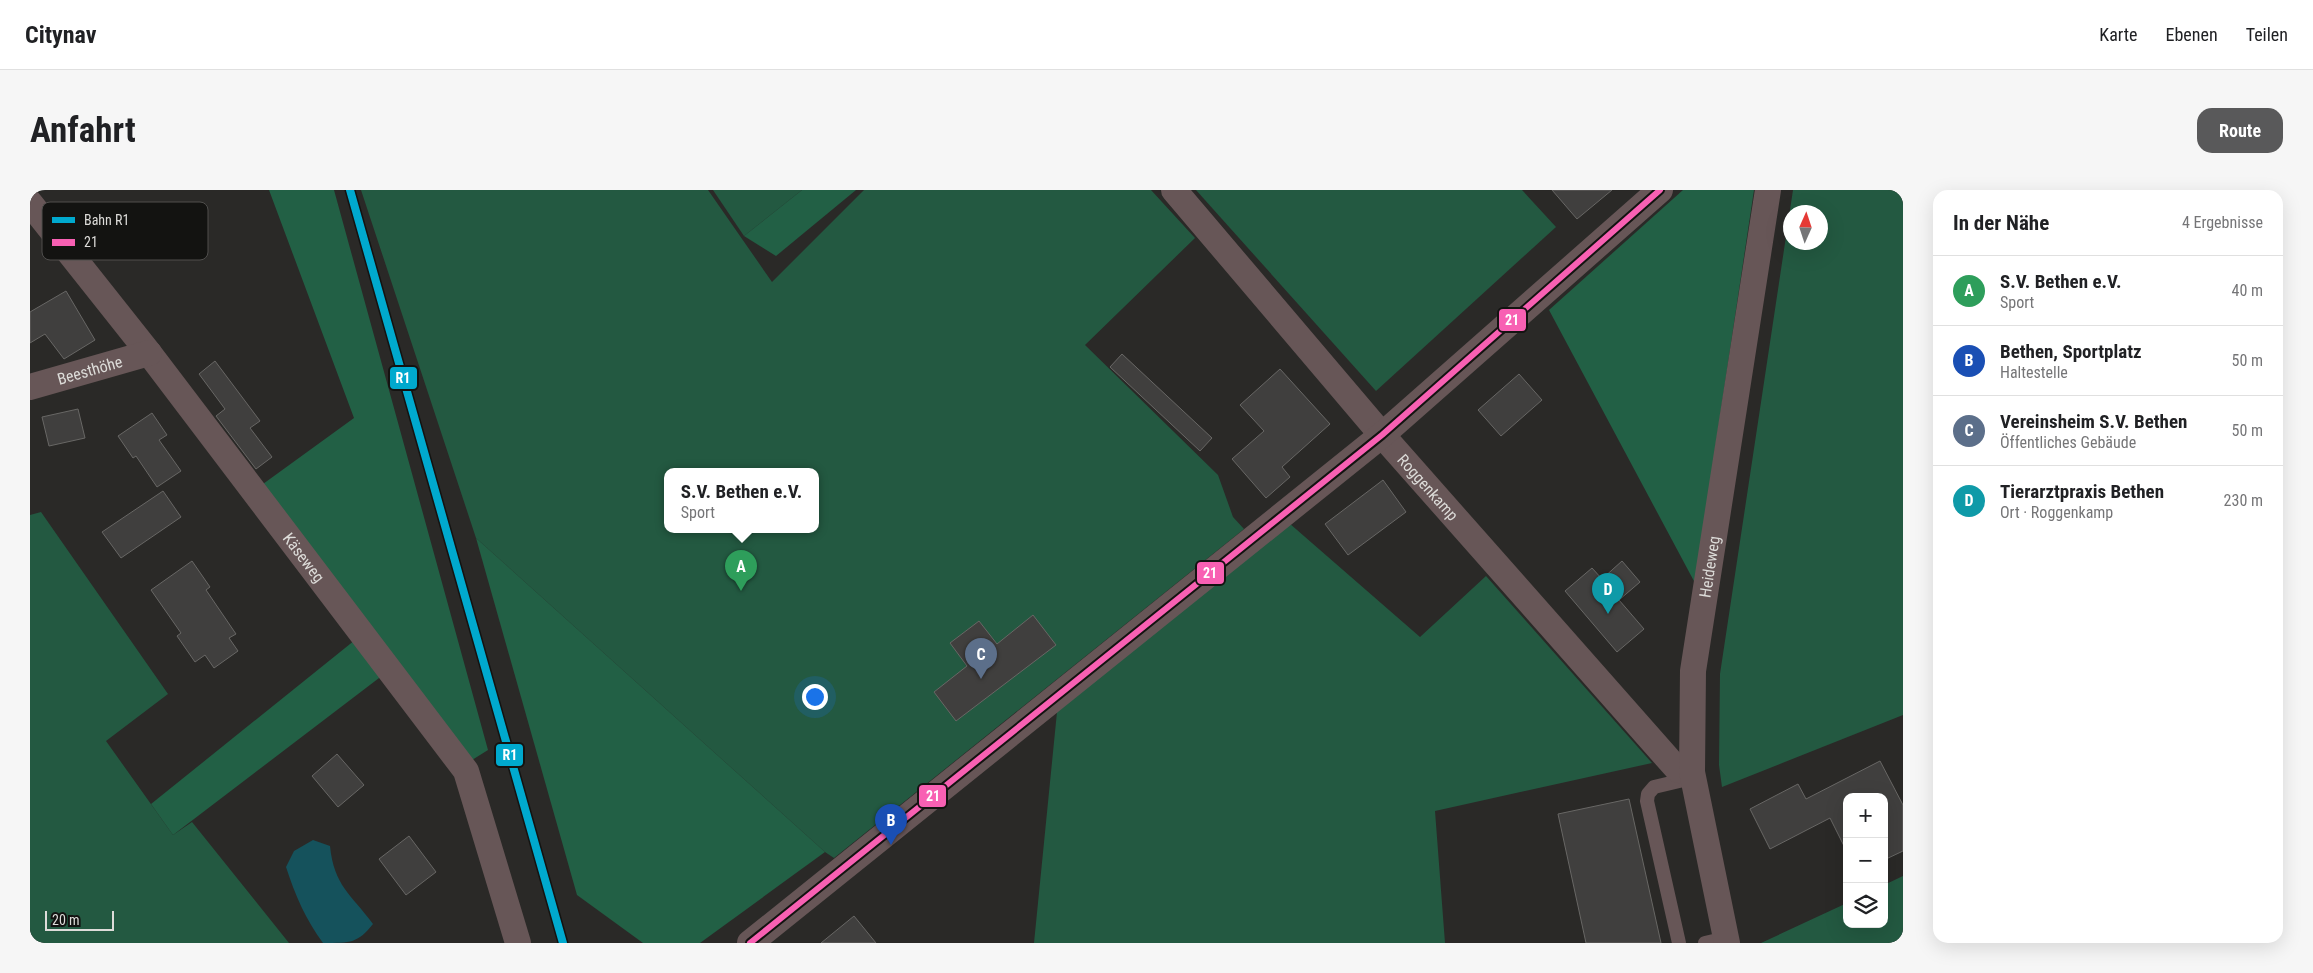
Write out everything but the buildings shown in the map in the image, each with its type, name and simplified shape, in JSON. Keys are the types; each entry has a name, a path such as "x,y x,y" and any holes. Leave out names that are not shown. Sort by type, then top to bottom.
{"street":[{"name":"Roggenkamp","path":"1174,190 1382,435 1678,770 1693,775"},
{"path":"750,943 1382,435 1660,190"},
{"name":"Heideweg","path":"1719,941 1693,775 1693,671 1768,190"},
{"name":"Käseweg","path":"30,203 42,218"},
{"name":"Käseweg","path":"75,260 149,353 466,771 518,943"},
{"name":"Beesthöhe","path":"30,387 149,353"}],"lane":[{"path":"1679,943 1647,801 1648,794 1654,787 1693,775"},
{"path":"834,858 863,854"}],"green space":[{"path":"269,190 334,190 488,750 472,760 263,484 354,418"},
{"path":"361,190 708,190 772,282 864,190 1151,190 1195,238 1085,345 1218,475 1233,517 1244,529 834,858 825,852 476,538"},
{"path":"713,190 802,190 744,236"},
{"path":"802,190 856,190 776,256 744,236"},
{"path":"1196,190 1522,190 1556,227 1376,391"},
{"path":"1683,190 1754,190 1695,583 1549,310"},
{"path":"1793,190 1903,190 1903,715 1722,787 1719,765 1720,674 1784,250 1828,250 1828,205 1791,205"},
{"path":"41,512 168,694 106,741 173,835 192,822 289,943 30,943 30,515"},
{"path":"1289,523 1420,637 1486,576 1652,763 1435,811 1445,943 1034,943 1057,712"},
{"path":"476,538 825,852 700,943 643,943 577,895"},
{"path":"355,640 383,675 173,835 151,804"},
{"path":"1903,876 1903,943 1761,943 1843,905 1843,928 1888,928 1888,883"}],"water":[{"path":"313,840 330,846 335,871 345,889 373,924 363,935 353,941 323,943 306,916 293,887 286,867 294,851"}],"rail line":[{"name":"R1","path":"350,190 563,943"}],"transit line":[{"name":"21","path":"750,943 1382,435 1660,190"}],"place":[{"name":"S.V. Bethen e.V.","path":"741,591"},
{"name":"Tierarztpraxis Bethen","path":"1608,614"},
{"name":"Vereinsheim S.V. Bethen","path":"981,679"},
{"name":"Bethen, Sportplatz","path":"891,845"}]}
